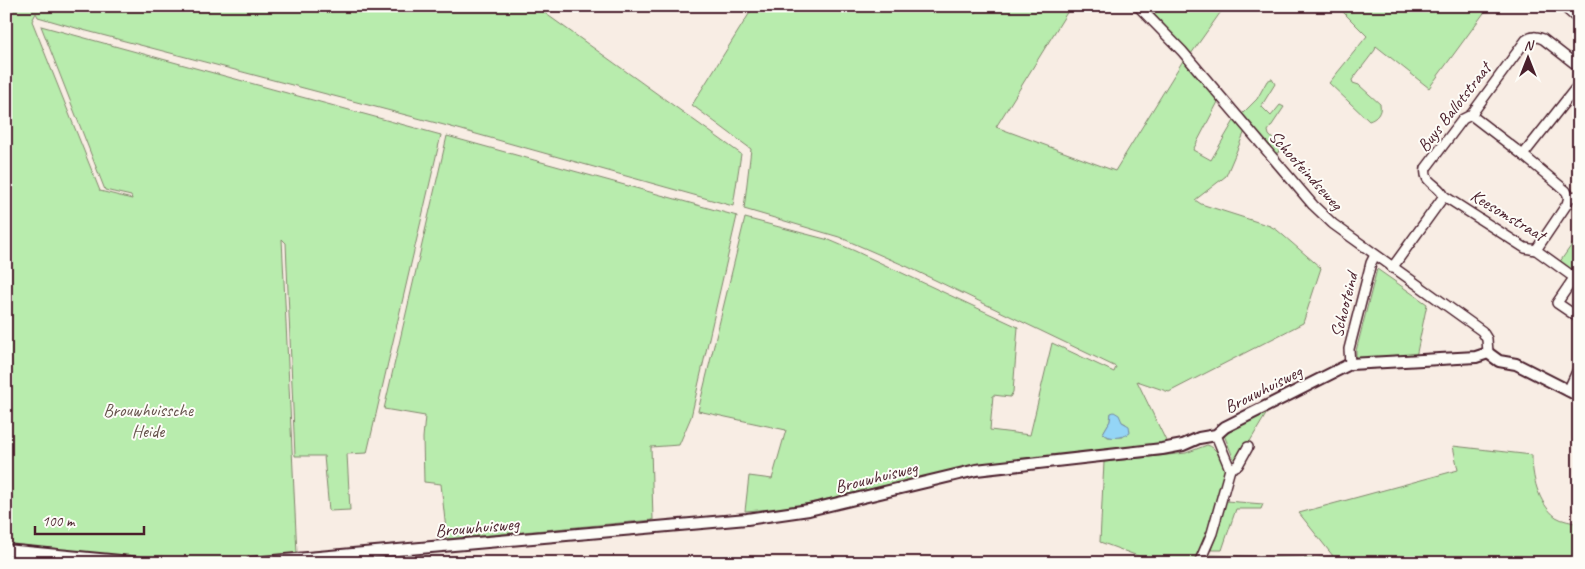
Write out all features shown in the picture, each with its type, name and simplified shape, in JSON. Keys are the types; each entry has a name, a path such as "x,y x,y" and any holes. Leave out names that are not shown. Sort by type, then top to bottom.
{"street":[{"name":"Schooteindseweg","path":"1138,6 1182,51 1313,206 1333,224 1392,268 1482,332 1488,339 1488,353"},
{"path":"1563,6 1579,20"},
{"name":"Buys Ballotstraat","path":"1425,174 1426,168 1463,119 1471,115 1526,40 1531,37 1543,39 1579,67"},
{"path":"1523,155 1579,84"},
{"path":"1471,115 1523,155 1566,191 1569,197 1567,204 1536,250"},
{"name":"Keesomstraat","path":"1425,174 1427,180 1440,188 1444,196 1524,248 1536,250 1576,279"},
{"name":"Keesomstraat","path":"1392,268 1444,196"},
{"path":"1569,197 1579,196"},
{"name":"Schooteind","path":"1350,364 1349,348 1371,263 1376,255"},
{"path":"1576,279 1557,303 1579,318"},
{"path":"1488,353 1500,361 1516,364 1579,396"},
{"name":"Brouwhuisweg","path":"251,563 747,519 808,510 976,470 1183,445 1199,438 1216,435 1225,427 1350,364 1476,357 1488,353"},
{"path":"1568,390 1579,367"},
{"path":"1199,563 1212,533 1230,469 1216,435"},
{"path":"1230,469 1238,465 1248,447"},
{"path":"6,550 141,563"}],"green space":[{"name":"Brouwhuissche Heide","path":"6,6 535,6 741,154 733,206 444,125 83,30 38,17 36,13 32,21 100,191 132,199 131,196 105,190 41,26 441,135 367,453 347,454 350,510 329,511 324,456 295,456 286,243 282,239 297,554 194,563 6,563"},
{"path":"754,6 966,6 975,13 980,6 1071,6 996,127 1115,171 1184,59 1219,100 1193,150 1211,160 1235,119 1245,131 1226,176 1195,200 1201,204 1270,226 1321,268 1303,323 1169,392 1137,381 1168,445 979,464 788,508 745,511 749,476 772,479 786,430 698,411 745,218 829,240 1018,327 1013,392 1010,397 993,395 990,430 1030,435 1052,343 1114,372 1116,367 908,267 839,237 744,209 751,149 692,105","holes":["1111,413 1126,424 1123,437 1108,437 1103,433 1110,421"]},
{"path":"1161,6 1225,6 1191,54 1154,14"},
{"path":"1337,6 1489,6 1429,88 1376,46 1352,80 1353,83 1359,85 1380,104 1378,115 1369,121 1329,83 1367,36"},
{"path":"1272,79 1275,84 1262,107 1271,116 1280,105 1284,107 1268,131 1269,135 1280,147 1278,153 1274,153 1242,114 1257,99 1267,81"},
{"path":"447,136 737,216 691,417 679,445 651,447 653,520 447,539 441,484 424,482 423,438 425,416 384,409"},
{"path":"1579,237 1579,277 1559,263"},
{"path":"1377,269 1427,304 1416,357 1356,359 1356,351"},
{"path":"1268,411 1240,458 1235,462 1224,435"},
{"path":"1207,445 1211,446 1220,456 1226,475 1213,519 1196,563 1157,563 1100,542 1104,462 1186,453"},
{"path":"1453,446 1532,455 1533,472 1540,497 1556,517 1579,524 1579,563 1248,563 1210,561 1208,559 1209,555 1313,559 1333,556 1299,513 1458,470"},
{"path":"1226,501 1263,504 1261,509 1236,509 1222,550 1211,550"}],"water":[{"path":"1114,412 1119,415 1122,422 1129,426 1130,433 1116,438 1109,437 1103,433 1110,421 1111,413"}]}
